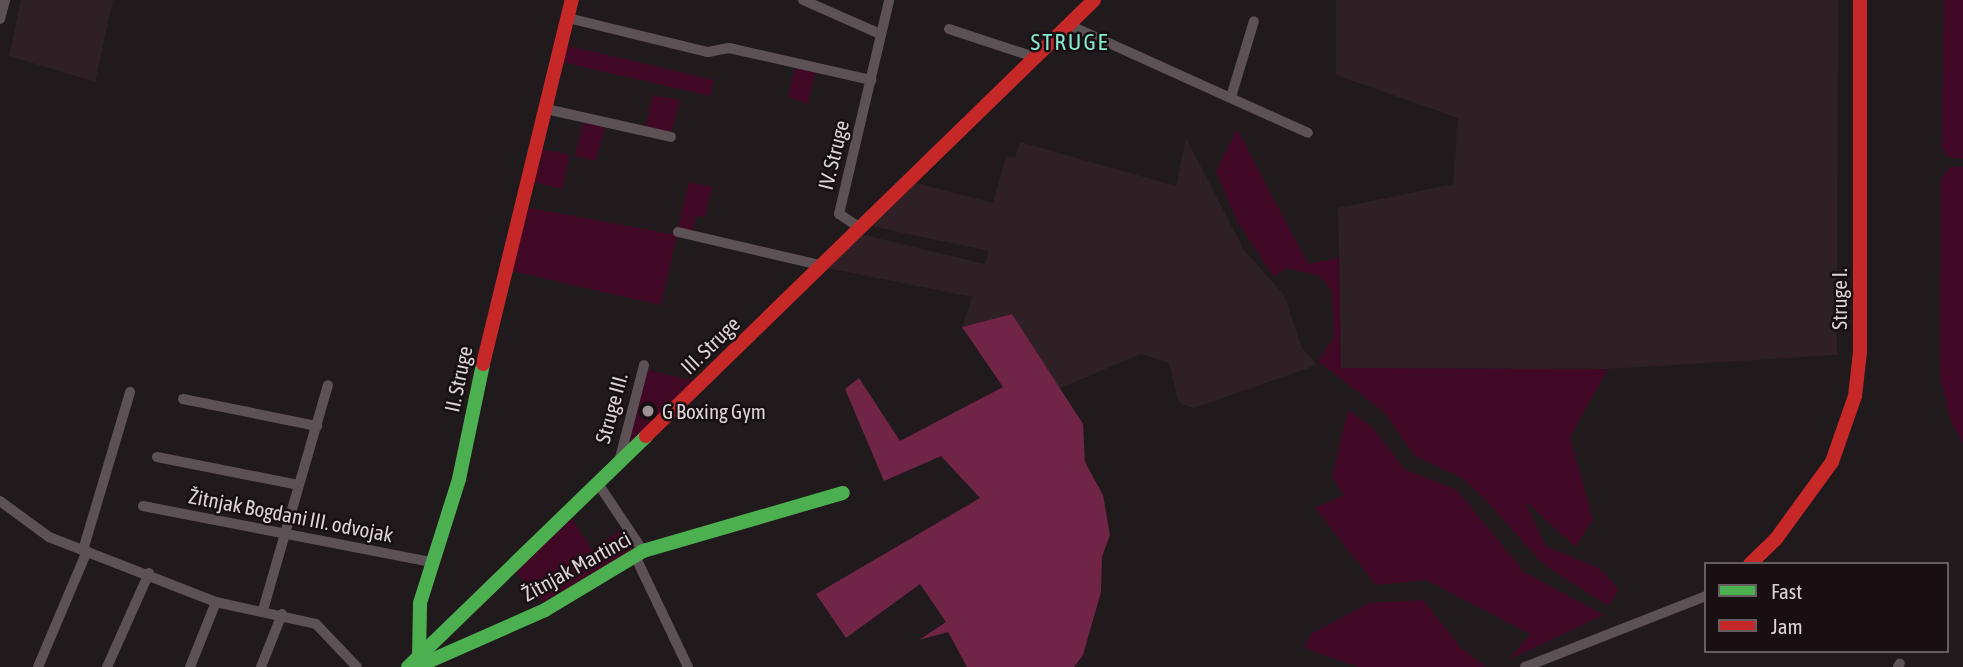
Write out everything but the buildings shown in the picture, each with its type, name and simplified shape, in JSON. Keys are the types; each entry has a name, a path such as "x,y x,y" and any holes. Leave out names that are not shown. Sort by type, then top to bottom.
{"street":[{"path":"0,19 5,0"},
{"name":"II. Struge","path":"415,664 420,603 459,479 502,272 572,0"},
{"path":"803,0 880,34"},
{"name":"IV. Struge","path":"860,228 839,214 889,0"},
{"name":"III. Struge","path":"415,664 597,482 1094,0"},
{"name":"Struge I.","path":"1752,562 1776,539 1832,462 1856,396 1860,352 1860,0"},
{"path":"568,18 708,52 721,47 871,80"},
{"path":"1231,97 1254,21"},
{"path":"1069,25 1308,133"},
{"path":"949,29 1037,58"},
{"path":"546,109 671,138"},
{"path":"678,232 820,265"},
{"name":"Struge III.","path":"619,462 644,365"},
{"path":"263,610 283,533 328,385"},
{"path":"38,667 85,551 130,392"},
{"path":"183,399 317,426"},
{"path":"157,457 298,485"},
{"path":"597,482 639,553 688,667"},
{"name":"Žitnjak Martinci","path":"415,664 545,610 639,553 843,493"},
{"path":"0,501 49,537 149,573 216,602 282,614 323,629 357,667"},
{"name":"Žitnjak Bogdani III. odvojak","path":"143,506 432,562"},
{"path":"107,667 149,573"},
{"path":"1525,667 1704,597"},
{"path":"191,667 216,602"},
{"path":"261,667 282,614"}],"shaded area":[{"path":"21,0 113,0 95,82 9,56"},
{"path":"1336,0 1838,0 1837,355 1608,369 1341,368 1338,208 1453,184 1458,118 1336,75"},
{"path":"1944,0 1963,0 1963,159 1946,156 1942,148"},
{"path":"565,45 714,80 710,96 562,62"},
{"path":"796,65 816,69 808,104 788,97"},
{"path":"653,95 680,100 671,134 645,128"},
{"path":"583,122 605,127 596,161 575,156"},
{"path":"1237,129 1308,264 1339,258 1341,368 1608,369 1570,437 1593,520 1575,547 1525,501 1545,546 1599,568 1619,590 1608,606 1543,564 1484,498 1462,478 1415,456 1385,413 1318,361 1334,337 1332,291 1320,276 1286,268 1274,277 1237,221 1216,171"},
{"path":"1186,138 1244,250 1284,295 1302,348 1317,365 1194,408 1181,404 1177,397 1169,363 1141,354 1058,389 1012,314 962,327 972,297 827,268 860,234 985,264 989,251 870,226 913,182 993,203 1006,156 1015,158 1020,142 1176,186"},
{"path":"538,148 570,155 562,189 530,181 536,162 542,163"},
{"path":"1950,167 1963,167 1963,444 1950,419 1940,376 1941,179"},
{"path":"689,182 712,187 705,217 696,216 692,232 678,228"},
{"path":"525,207 677,235 661,305 507,270"},
{"path":"1012,314 1083,424 1085,462 1103,495 1110,535 1102,557 1101,592 1083,655 1074,667 967,667 948,632 919,640 946,622 920,584 846,638 816,594 980,498 941,456 884,481 845,389 859,378 900,441 1003,387 962,327"},
{"name":"G Boxing Gym","path":"644,369 694,381 629,445 625,441"},
{"path":"1348,410 1373,428 1404,469 1457,490 1524,572 1604,615 1510,659 1530,634 1426,580 1376,585 1315,508 1344,495 1332,477"},
{"path":"571,517 592,550 621,530 635,552 546,606 514,570"},
{"path":"1423,600 1462,649 1487,667 1359,667 1304,648 1311,634 1369,603"}],"traffic: fast":[{"path":"419,657 420,603 459,479 483,364"},
{"path":"408,667 646,436"},
{"path":"416,667 545,610 643,551 843,493"}],"traffic: jam":[{"path":"483,364 572,0"},
{"path":"646,436 1094,0"},
{"path":"1752,562 1776,539 1832,462 1855,396 1860,352 1860,0"}],"place":[{"name":"G Boxing Gym","path":"648,411"}],"district":[{"name":"STRUGE","path":"1070,42"}]}
